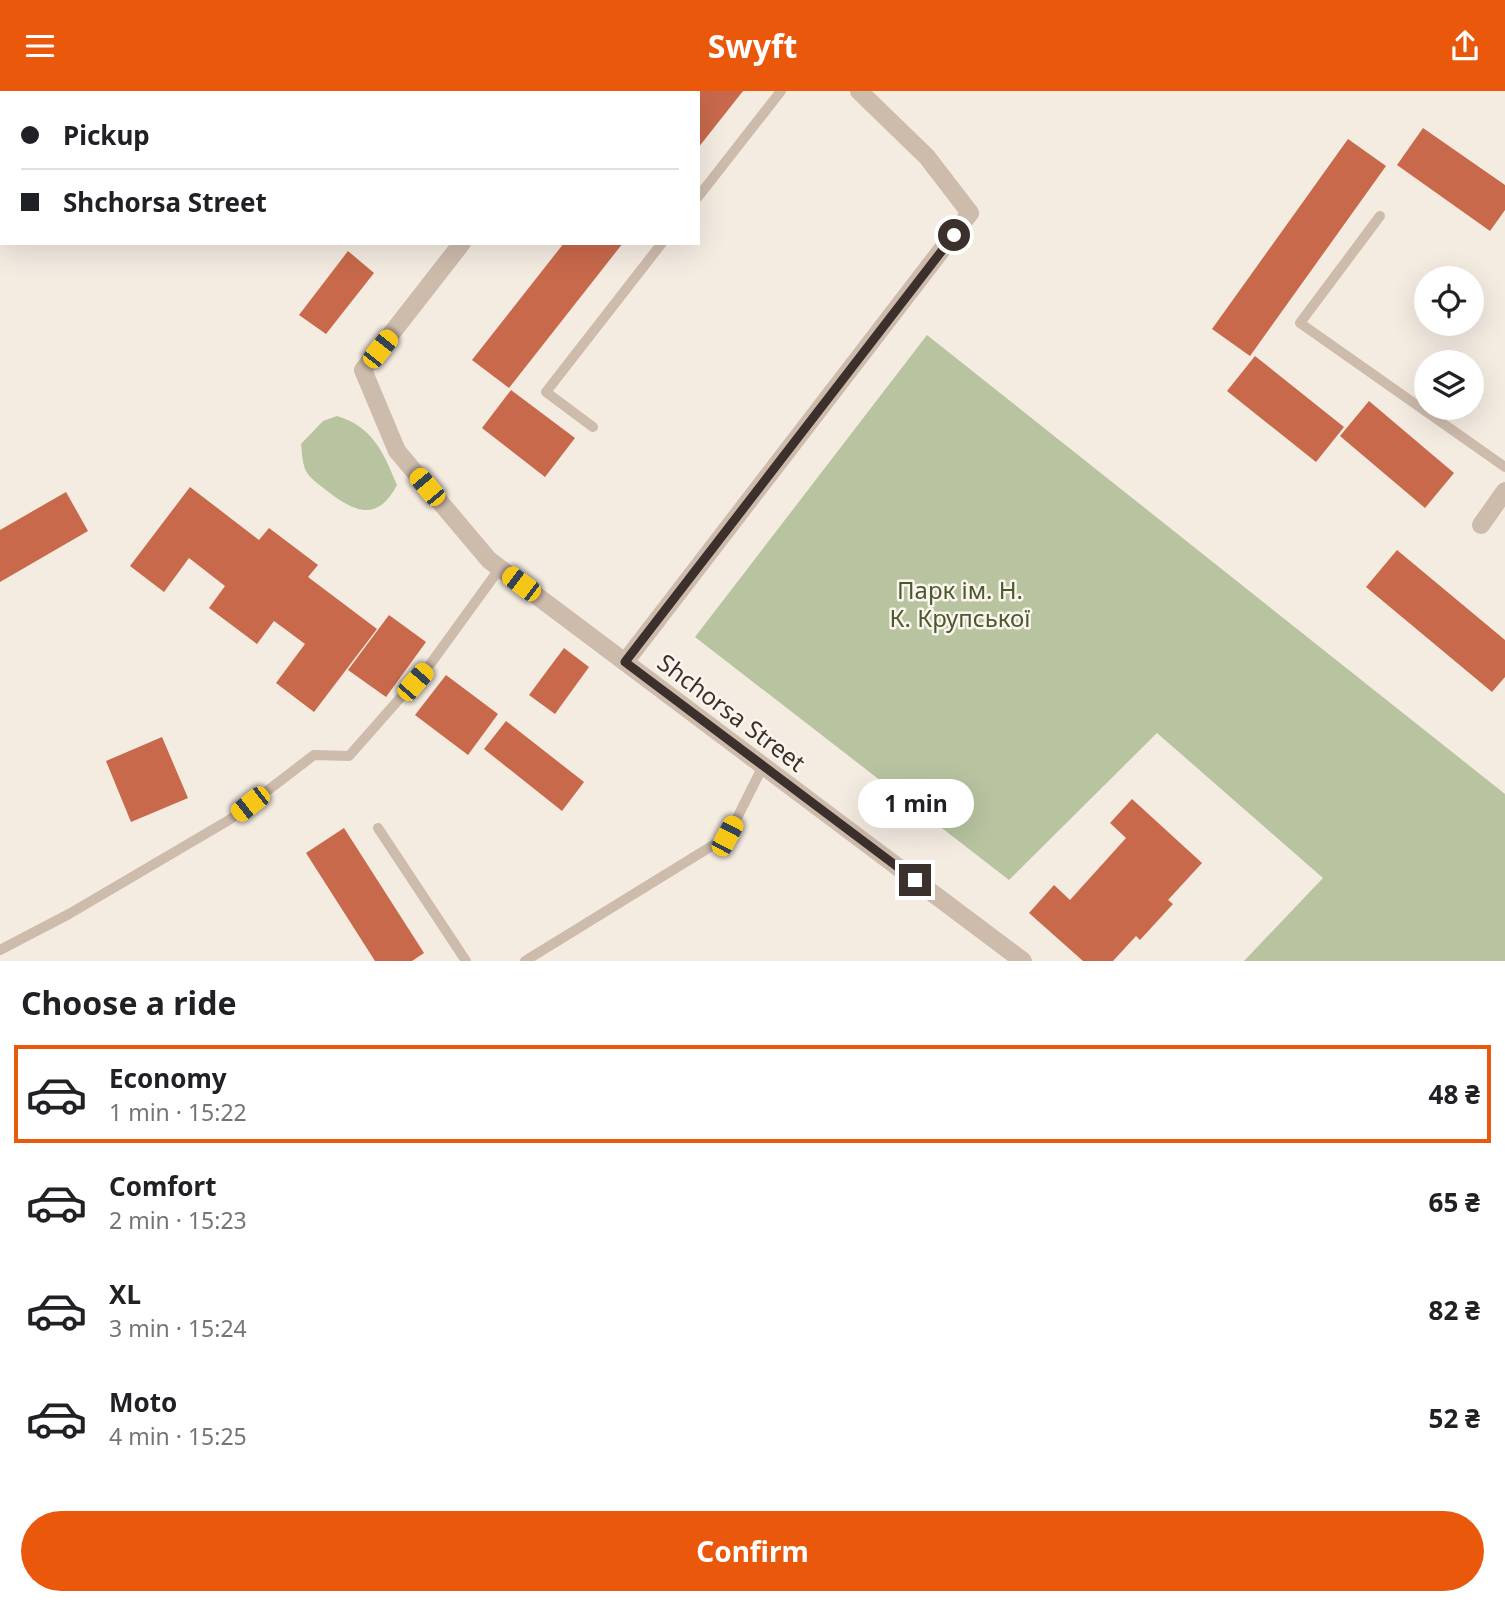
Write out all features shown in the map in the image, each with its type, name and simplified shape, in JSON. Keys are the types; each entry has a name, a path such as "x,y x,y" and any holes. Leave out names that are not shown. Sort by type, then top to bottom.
{"street":[{"path":"625,662 970,213 927,157 859,91"},
{"name":"Shchorsa Street","path":"460,245 363,370 397,451 489,560 1023,961"},
{"path":"1481,525 1505,491"}],"lane":[{"path":"700,194 782,91"},
{"path":"1380,216 1300,323 1505,467"},
{"path":"593,427 546,393 660,245"},
{"path":"0,950 69,914 229,820 314,755 349,756 431,663 500,568"},
{"path":"525,961 727,836 764,766"},
{"path":"378,828 466,961"}],"green space":[{"name":"Парк ім. Н. К. Крупської","path":"927,335 1505,794 1505,961 1244,961 1323,878 1157,733 1009,880 695,637"},
{"path":"337,416 360,427 375,442 397,485 381,505 373,509 364,510 346,504 307,474 301,444 323,421"}],"building":[{"path":"700,91 743,91 700,145"},
{"path":"1423,128 1505,185 1505,210 1490,231 1397,165"},
{"path":"1348,139 1386,166 1250,356 1212,329"},
{"path":"562,245 621,245 509,388 472,360"},
{"path":"348,251 374,273 326,334 299,315"},
{"path":"1255,356 1344,427 1316,462 1227,391"},
{"path":"511,390 575,438 545,477 482,428"},
{"path":"1369,401 1454,473 1425,508 1340,436"},
{"path":"190,487 259,540 269,528 318,565 308,577 377,629 314,712 276,683 305,644 274,621 257,644 209,608 225,586 189,558 164,592 130,566"},
{"path":"66,492 88,531 0,582 0,530"},
{"path":"1397,550 1505,640 1505,677 1492,692 1366,587"},
{"path":"389,615 426,642 386,697 348,670"},
{"path":"564,648 589,667 555,714 529,695"},
{"path":"446,675 498,714 468,755 415,715"},
{"path":"506,721 584,782 562,811 484,749"},
{"path":"162,737 188,798 131,822 106,761"},
{"path":"1132,799 1202,863 1168,900 1173,904 1140,940 1136,936 1113,961 1083,961 1029,913 1054,885 1070,900 1126,838 1110,823"},
{"path":"344,828 424,953 412,961 375,961 306,853"}],"route":[{"path":"915,880 625,662 954,235"}]}
